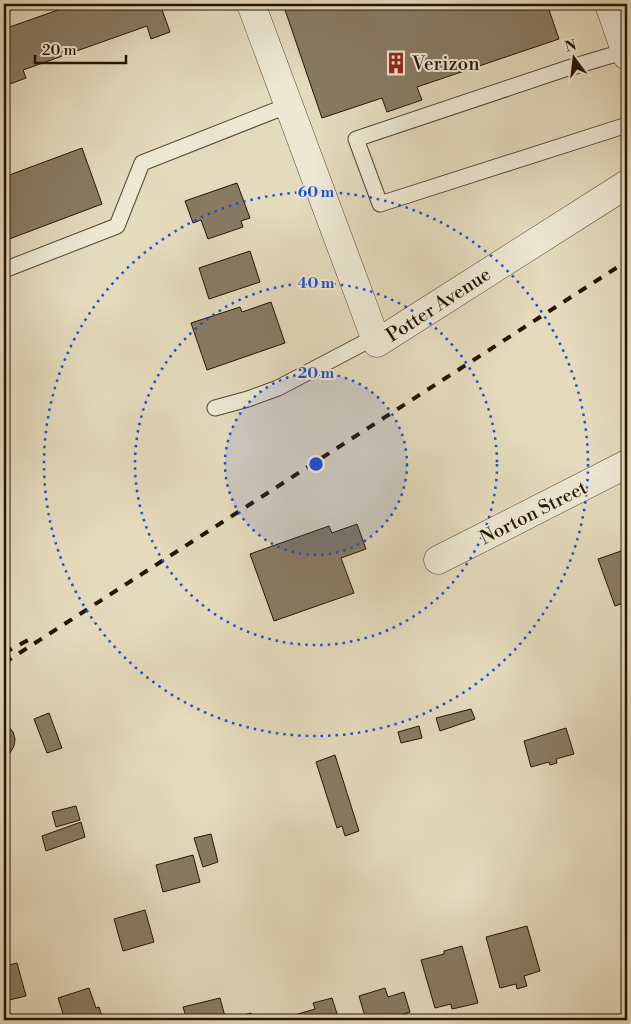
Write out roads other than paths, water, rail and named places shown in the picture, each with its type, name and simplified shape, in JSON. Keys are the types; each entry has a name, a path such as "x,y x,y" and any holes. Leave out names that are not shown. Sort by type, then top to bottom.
{"street":[{"name":"Potter Avenue","path":"251,4 377,343 627,184"},
{"path":"609,4 625,46"},
{"name":"Norton Street","path":"438,560 627,464"}],"lane":[{"path":"625,46 565,70 356,139 380,204 627,125"},
{"path":"4,270 117,226 142,162 289,105"},
{"path":"215,408 278,388 375,337"}],"railway":[{"path":"4,663 627,261"},
{"path":"4,653 30,639"}],"place":[{"name":"Verizon","path":"396,63"}]}
